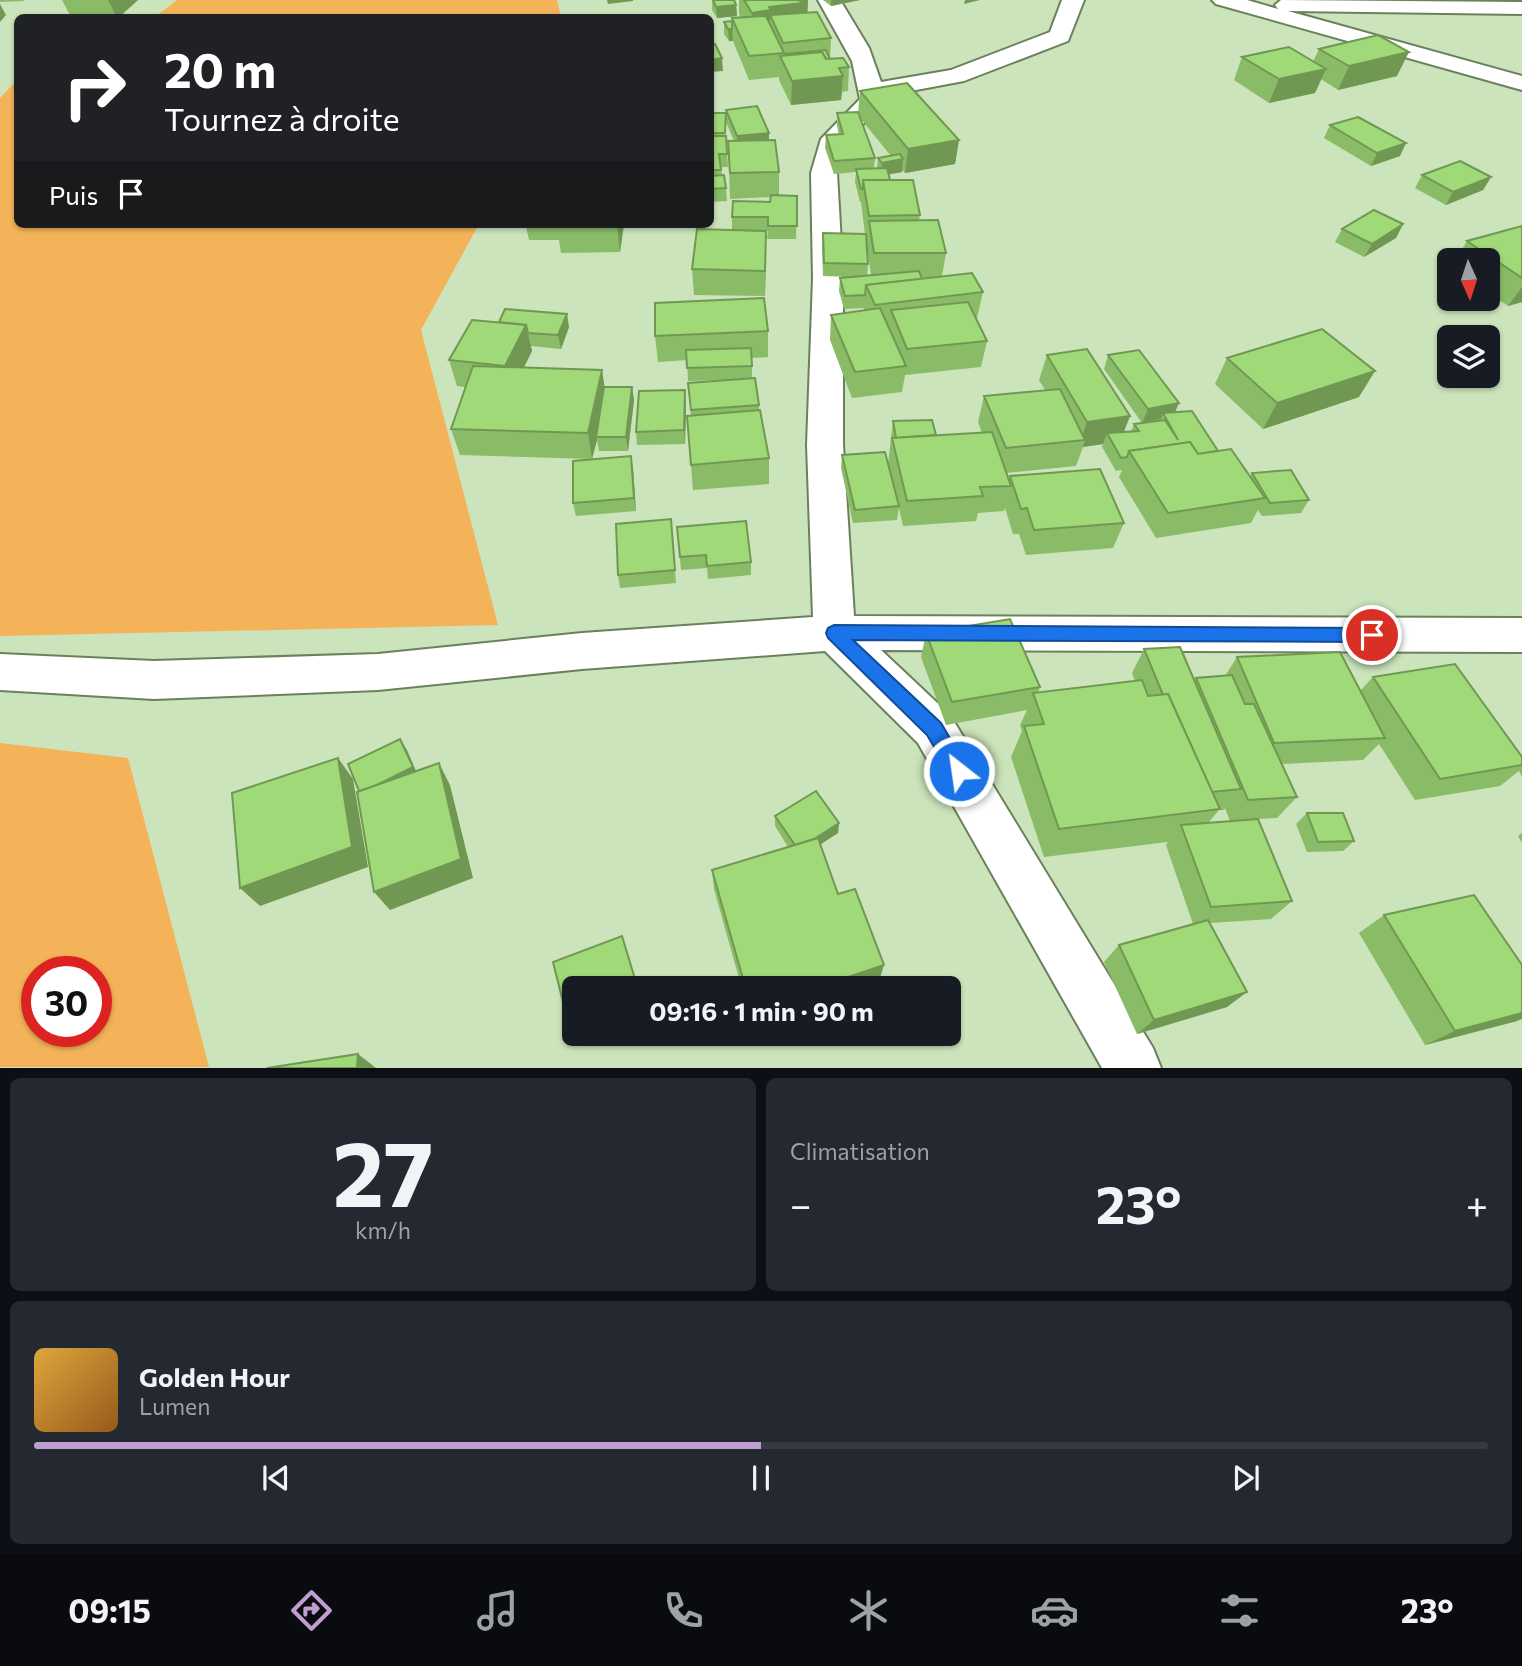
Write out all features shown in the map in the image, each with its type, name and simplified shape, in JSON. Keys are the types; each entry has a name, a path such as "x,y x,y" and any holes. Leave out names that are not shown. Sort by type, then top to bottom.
{"street":[{"path":"829,0 862,60 872,91 872,100 834,139 824,173 828,278 825,444 834,633 934,729 1133,1068"},
{"path":"872,91 956,76 1060,36 1073,0"},
{"path":"1233,3 1522,8"},
{"path":"1233,3 1522,83"},
{"path":"0,672 154,680 378,672 582,651 834,633 1522,635"}],"shaded area":[{"path":"177,0 557,0 560,14 159,14"},
{"path":"14,83 14,228 477,228 421,330 498,625 0,636 0,98"},
{"path":"0,743 128,758 209,1067 0,1067"}],"building":[{"path":"713,0 734,0 736,5 716,7"},
{"path":"744,0 806,0 752,13"},
{"path":"817,12 831,38 783,43 770,15"},
{"path":"766,16 784,53 749,56 732,18"},
{"path":"732,21 732,29 728,29 724,22"},
{"path":"1378,35 1409,52 1349,66 1319,49"},
{"path":"715,44 722,58 714,59"},
{"path":"1289,47 1326,69 1279,79 1242,57"},
{"path":"826,50 830,59 826,59 822,52 786,56 786,54"},
{"path":"822,52 826,59 843,58 849,67 839,68 843,76 792,81 780,56"},
{"path":"907,83 959,140 908,149 860,91"},
{"path":"757,106 769,133 737,136 726,110"},
{"path":"858,112 875,158 834,161 826,135 843,134 837,113"},
{"path":"714,113 726,113 725,133 714,133"},
{"path":"1358,117 1406,143 1377,153 1330,125"},
{"path":"714,136 726,136 727,154 719,154 721,170 714,170"},
{"path":"775,140 779,172 730,173 728,141"},
{"path":"900,154 903,159 882,163 878,158"},
{"path":"1460,161 1491,177 1453,192 1422,175"},
{"path":"887,168 890,180 863,180 861,189 856,169"},
{"path":"724,175 726,188 714,189 714,176"},
{"path":"863,180 913,180 920,215 869,216"},
{"path":"771,195 797,196 797,226 768,226 768,217 732,217 733,201 770,202"},
{"path":"1374,210 1403,224 1372,244 1342,229"},
{"path":"938,220 946,253 874,253 869,221"},
{"path":"1522,226 1522,278 1500,263 1500,248 1477,248 1467,241"},
{"path":"697,229 766,231 765,271 692,269"},
{"path":"823,233 866,234 868,264 824,263"},
{"path":"919,271 922,279 866,285 865,295 845,296 840,278"},
{"path":"972,273 983,292 875,305 866,285"},
{"path":"764,298 768,331 655,336 655,303"},
{"path":"968,302 987,341 907,349 891,310"},
{"path":"880,308 906,366 855,372 831,315"},
{"path":"505,309 567,314 558,335 528,333 526,325 499,322"},
{"path":"472,320 526,325 505,366 449,360"},
{"path":"1322,329 1375,371 1277,403 1227,358"},
{"path":"751,348 752,366 687,368 686,350"},
{"path":"1087,349 1130,416 1087,422 1047,355"},
{"path":"1139,350 1179,403 1148,409 1108,355"},
{"path":"473,366 602,370 588,433 451,429"},
{"path":"755,378 759,405 691,410 688,383"},
{"path":"604,387 632,387 626,437 596,437"},
{"path":"1060,389 1085,440 1006,448 984,396"},
{"path":"685,390 684,430 636,432 639,391"},
{"path":"760,410 769,458 691,465 687,416"},
{"path":"1192,411 1218,451 1198,454 1190,442 1129,451 1127,457 1121,458 1107,433 1139,431 1134,424 1165,420 1178,440 1163,413"},
{"path":"932,420 936,435 896,438 893,421"},
{"path":"992,432 1011,486 980,487 983,496 907,501 892,438"},
{"path":"1190,442 1198,454 1231,449 1265,498 1168,513 1129,451"},
{"path":"885,452 899,506 855,510 842,455"},
{"path":"631,456 634,498 573,503 573,461"},
{"path":"1100,469 1124,523 1034,530 1027,508 1021,509 1010,476"},
{"path":"1291,470 1309,500 1270,503 1252,473"},
{"path":"671,519 675,570 618,575 616,524"},
{"path":"746,521 751,562 707,566 706,555 680,557 677,527"},
{"path":"1010,619 1040,687 952,702 926,633"},
{"path":"1180,647 1241,789 1212,792 1168,694 1163,695 1144,649"},
{"path":"1340,652 1385,738 1274,743 1237,657"},
{"path":"1455,664 1522,757 1522,765 1440,779 1373,677"},
{"path":"1232,675 1245,704 1254,704 1297,797 1248,800 1196,678"},
{"path":"1142,680 1148,696 1168,694 1220,809 1059,829 1024,726 1044,724 1033,693"},
{"path":"400,739 413,767 359,791 348,764"},
{"path":"338,758 352,847 240,888 232,793"},
{"path":"439,763 461,859 374,892 357,792"},
{"path":"816,791 839,823 814,839 795,845 775,816"},
{"path":"1307,813 1343,813 1354,841 1318,842"},
{"path":"1258,819 1292,901 1211,907 1181,825"},
{"path":"818,838 838,894 855,889 884,965 851,976 742,976 712,870"},
{"path":"1474,895 1522,965 1522,1013 1455,1031 1384,915"},
{"path":"1208,920 1247,992 1154,1020 1119,945"},
{"path":"622,936 634,976 562,976 562,998 553,962"},
{"path":"358,1054 357,1068 267,1068"}],"route":[{"path":"959,771 934,729 834,633 1372,635"}]}
